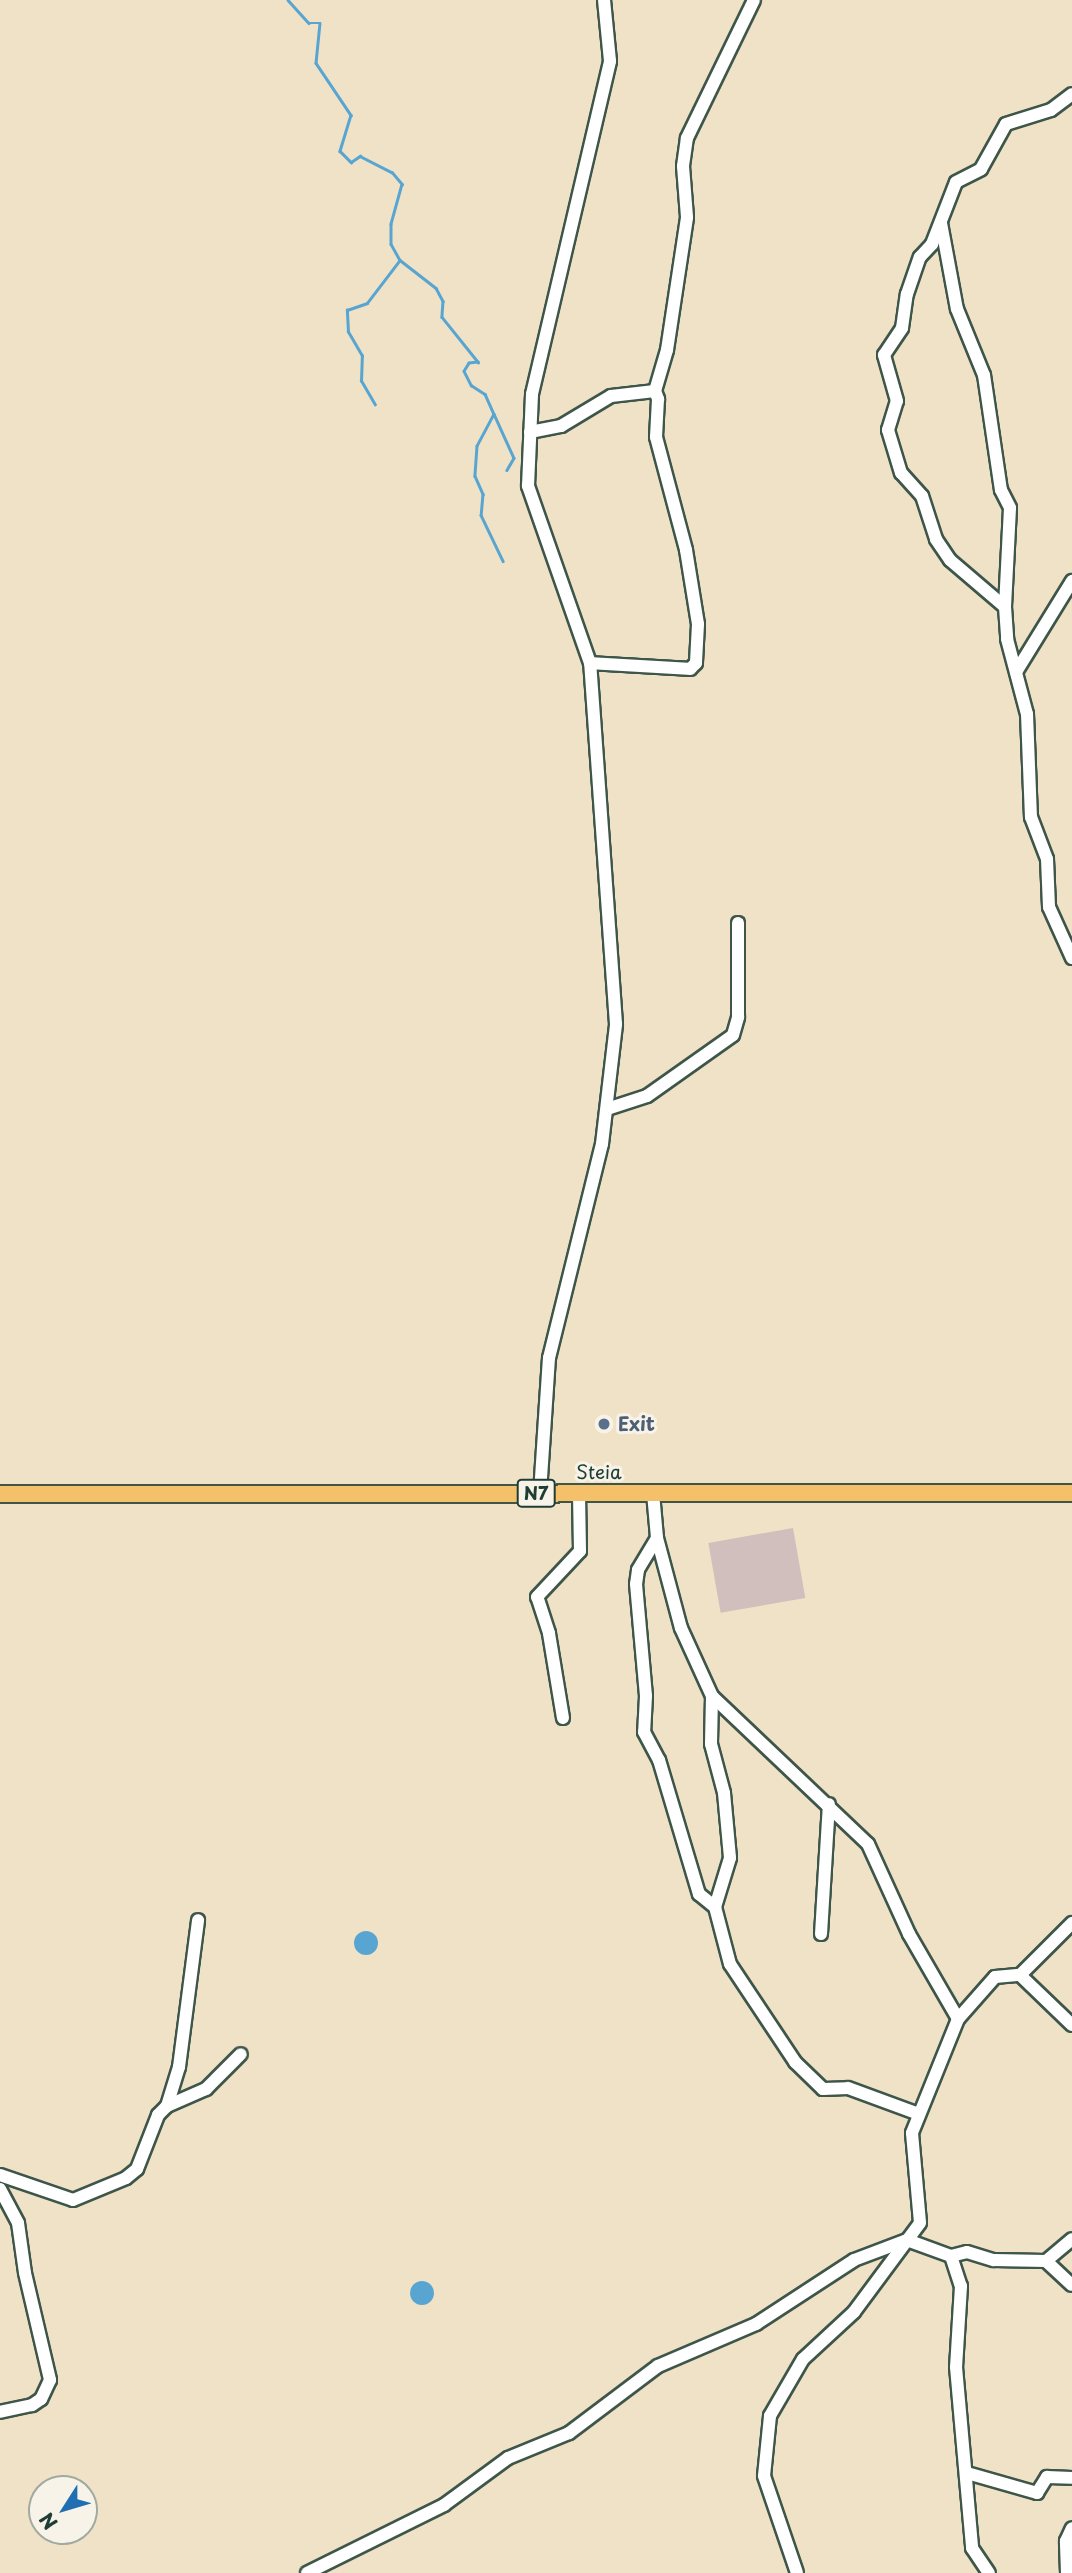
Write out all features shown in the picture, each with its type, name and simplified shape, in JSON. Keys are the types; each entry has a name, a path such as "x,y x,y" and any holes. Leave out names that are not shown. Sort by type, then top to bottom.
{"main road":[{"name":"Steia","path":"0,1494 1072,1493"}],"street":[{"path":"540,1493 549,1359 607,1109 615,1009 590,663 531,501 530,432 532,394 610,61 604,0"},
{"path":"590,663 690,669 696,663 698,624 684,538 656,437 654,391 667,350 687,217 683,166 687,138 754,0"},
{"path":"1005,607 950,560 936,539 922,496 901,473 888,430 897,401 884,355 902,328 907,294 920,257 941,223 956,182 981,169 1003,127 1051,110 1072,94"},
{"path":"941,223 957,309 984,375 1001,490 1010,508 1005,607 1016,672 1027,714 1031,817 1048,866 1047,901 1072,958"},
{"path":"530,432 561,426 611,396 654,391"},
{"path":"1016,672 1072,581"},
{"path":"607,1109 647,1096 733,1035 738,1017 738,923"},
{"path":"653,1493 657,1538 681,1628 712,1696 829,1804 874,1853 909,1934 958,2019"},
{"path":"563,1718 549,1633 537,1598 580,1551 579,1494"},
{"path":"657,1538 638,1570 636,1584 646,1696 644,1732 659,1760 699,1894 715,1907"},
{"path":"712,1696 711,1744 724,1793 730,1858 715,1907 730,1964 795,2062 823,2089 848,2088 916,2113"},
{"path":"821,1934 829,1804"},
{"path":"0,2175 73,2200 98,2191 137,2169 150,2126 167,2106 178,2067 198,1920"},
{"path":"797,2573 764,2476 770,2416 803,2359 854,2312 921,2218 912,2140 916,2113 958,2019 995,1977 1020,1975 1072,1923"},
{"path":"1020,1975 1072,2025"},
{"path":"167,2106 206,2089 241,2054"},
{"path":"0,2189 18,2223 25,2273 50,2380 41,2399 0,2412"},
{"path":"307,2573 444,2505 508,2458 569,2433 665,2362 756,2323 849,2262 907,2240 951,2256 967,2252 995,2260 1046,2261 1072,2239"},
{"path":"951,2256 961,2286 956,2367 972,2548 989,2573"},
{"path":"1046,2261 1072,2285"},
{"path":"967,2473 1037,2493 1047,2477 1072,2478"},
{"path":"1067,2573 1066,2540 1072,2528"}],"shaded area":[{"path":"793,1528 805,1598 721,1613 708,1543"}],"water":[{"path":"366,1931 375,1934 378,1943 375,1952 366,1955 357,1952 354,1943 357,1934"},
{"path":"422,2281 431,2284 434,2293 431,2302 422,2305 413,2302 410,2293 413,2284"}],"waterway":[{"path":"288,0 309,23 320,23 316,63 351,115 340,151 351,162 360,156 392,172 402,184 391,224 391,244 400,260 436,288 443,301 442,317 478,362 469,363 464,371 471,385 485,394 494,414 477,446 475,476 483,494 481,515 503,561"},
{"path":"375,405 361,381 362,356 348,332 347,310 367,303 399,261"},
{"path":"494,414 514,458 507,470"}],"place":[{"name":"Exit","path":"604,1424"}]}
